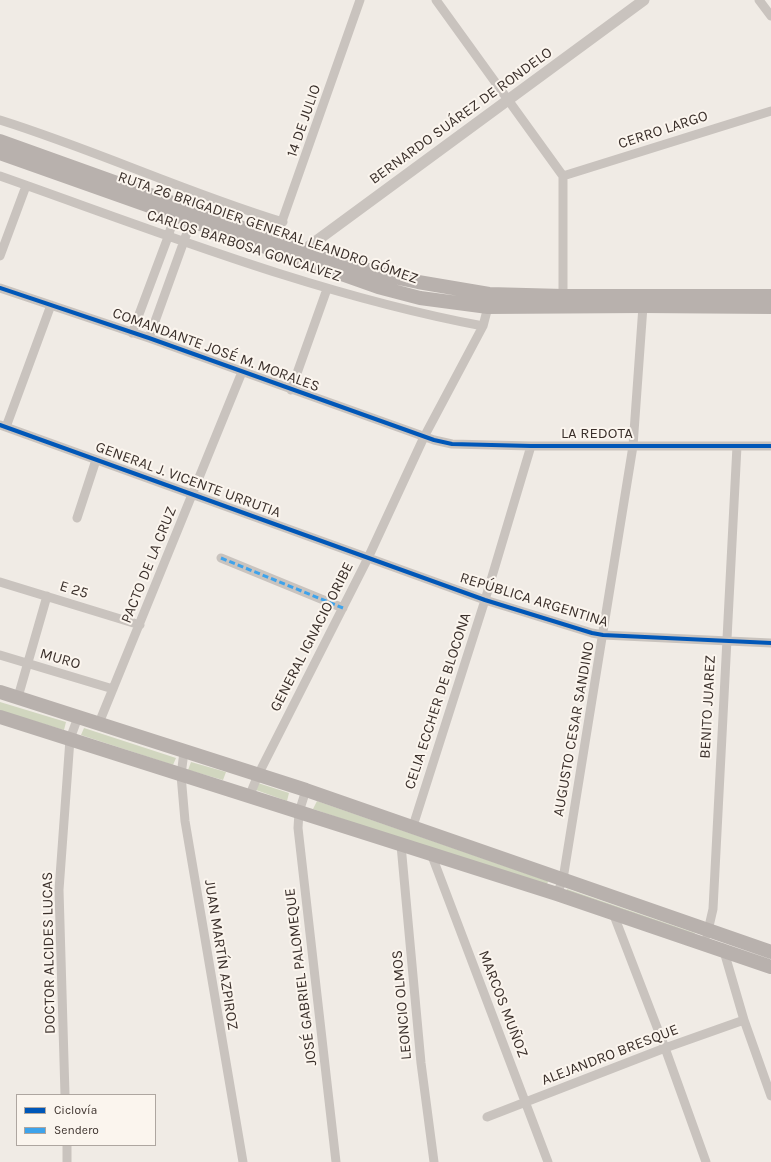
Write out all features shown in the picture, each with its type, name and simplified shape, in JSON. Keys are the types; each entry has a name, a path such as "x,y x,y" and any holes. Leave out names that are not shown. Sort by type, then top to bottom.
{"main road":[{"name":"RUTA 26 BRIGADIER GENERAL LEANDRO GÓMEZ","path":"0,141 177,210 301,254 489,300 643,306 771,307"},
{"name":"RUTA 26 BRIGADIER GENERAL LEANDRO GÓMEZ","path":"0,153 177,210"},
{"name":"RUTA 26 BRIGADIER GENERAL LEANDRO GÓMEZ","path":"489,300 562,296 771,296"},
{"path":"0,692 306,790 562,879 725,944 771,967"},
{"path":"0,717 432,856 557,894 613,914 707,938"},
{"path":"725,944 771,952"}],"street":[{"name":"14 DE JULIO","path":"274,244 360,0"},
{"path":"436,0 563,176 562,296"},
{"name":"BERNARDO SUÁREZ DE RONDELO","path":"301,254 644,0"},
{"path":"759,0 771,16"},
{"name":"CERRO LARGO","path":"563,176 771,111"},
{"path":"0,120 97,154 239,209 283,222"},
{"name":"CARLOS BARBOSA GONCALVEZ","path":"0,176 168,236 328,289 428,316 483,326"},
{"path":"0,256 26,186"},
{"path":"132,333 177,210"},
{"path":"149,338 193,216"},
{"name":"COMANDANTE JOSÉ M. MORALES","path":"0,288 149,338 424,437"},
{"path":"291,390 328,289"},
{"name":"GENERAL IGNACIO ORIBE","path":"250,797 258,775 368,558 424,437 483,326 489,300"},
{"path":"3,426 51,305"},
{"name":"AUGUSTO CESAR SANDINO","path":"557,894 562,879 604,635 633,446 643,306"},
{"name":"PACTO DE LA CRUZ","path":"99,723 140,626 242,372"},
{"name":"GENERAL J. VICENTE URRUTIA","path":"3,426 368,558"},
{"name":"LA REDOTA","path":"424,437 452,444 531,446 771,446"},
{"name":"CELIA ECCHER DE BLOCONA","path":"413,826 485,600 531,446"},
{"name":"BENITO JUAREZ","path":"707,938 713,909 725,642 737,446"},
{"path":"77,518 96,460"},
{"path":"221,558 342,608"},
{"name":"REPÚBLICA ARGENTINA","path":"368,558 485,600 604,635 725,642 771,643"},
{"name":"E 25","path":"0,582 140,626"},
{"path":"18,697 47,596"},
{"name":"MURO","path":"0,655 113,688"},
{"name":"DOCTOR ALCIDES LUCAS","path":"65,1094 59,890 70,739 78,717"},
{"name":"JUAN MARTÍN AZPIROZ","path":"184,752 181,775 185,821 243,1162"},
{"name":"JOSÉ GABRIEL PALOMEQUE","path":"306,790 299,812 298,828 336,1162"},
{"name":"LEONCIO OLMOS","path":"401,845 421,1063 434,1162"},
{"name":"MARCOS MUÑOZ","path":"432,856 548,1162"},
{"path":"613,914 665,1048 706,1162"},
{"path":"725,944 744,1020 771,1096"},
{"name":"ALEJANDRO BRESQUE","path":"487,1117 665,1048 744,1020"},
{"path":"67,1146 67,1162"}],"green space":[{"path":"0,702 66,722 64,730 0,711"},
{"path":"84,728 176,758 173,765 81,735"},
{"path":"191,762 226,772 223,780 188,770"},
{"path":"258,783 289,793 287,801 256,790"},
{"path":"317,801 548,881 547,885 458,858 313,809"},
{"path":"567,889 695,933 694,935 566,892"}],"marked path":[{"path":"221,558 343,608"}],"cycle path":[{"path":"0,288 149,338 434,440 452,444 531,446 771,446"},
{"path":"0,425 485,600 592,633 603,635 771,643"}]}
